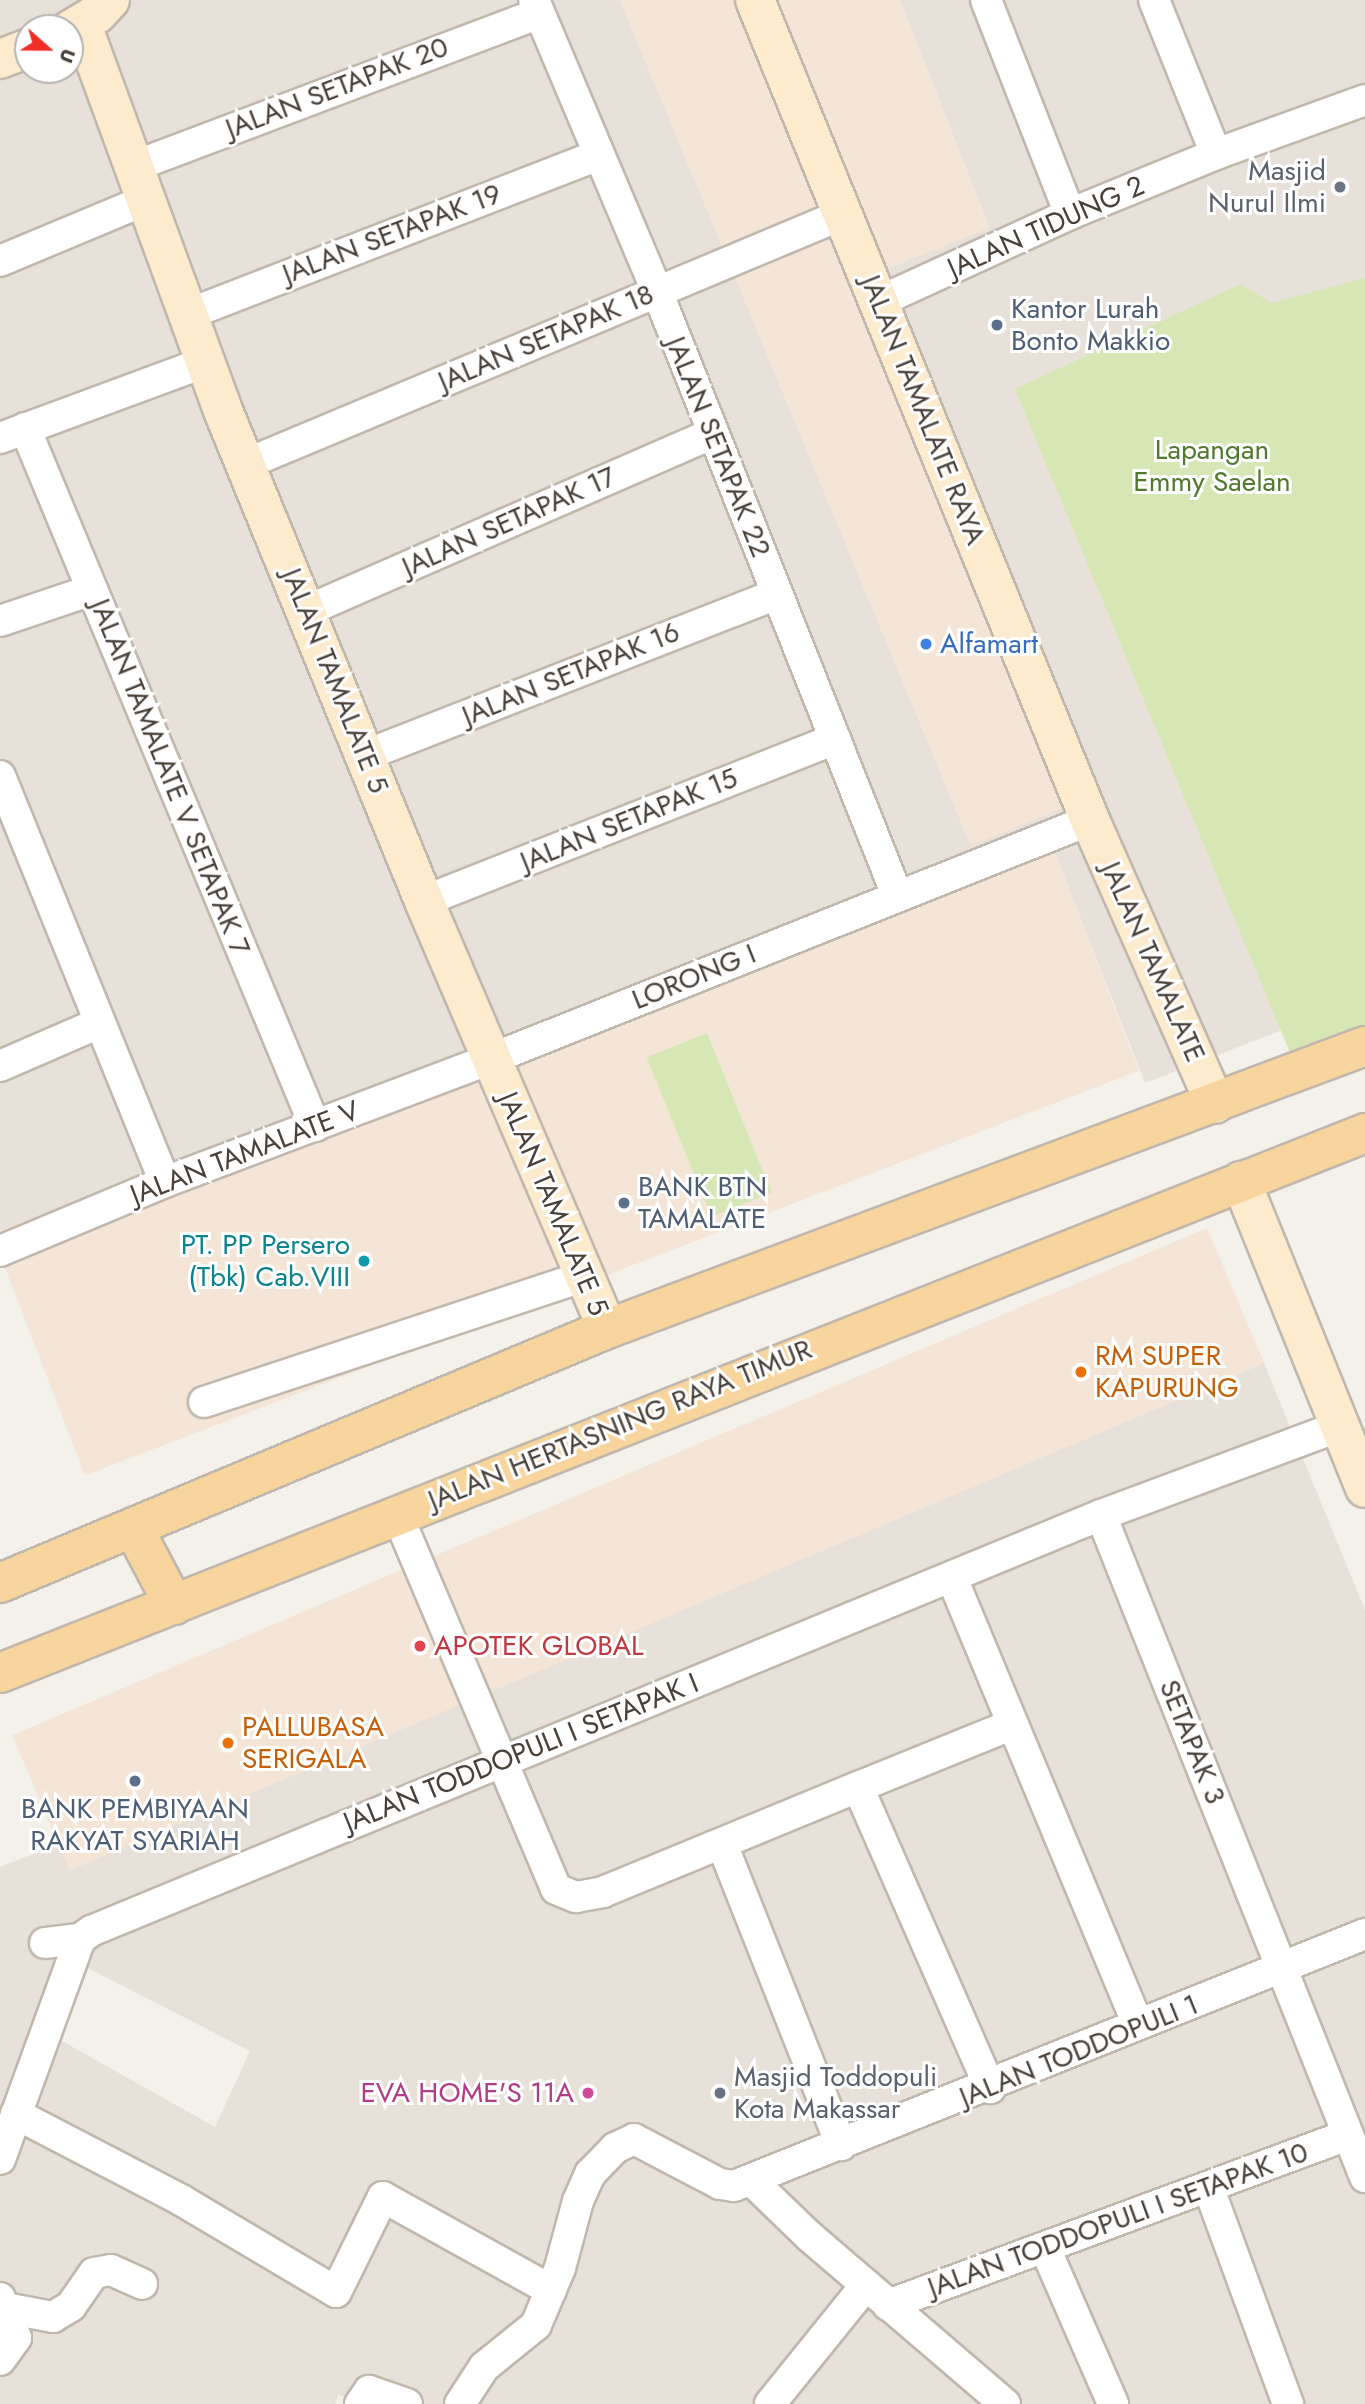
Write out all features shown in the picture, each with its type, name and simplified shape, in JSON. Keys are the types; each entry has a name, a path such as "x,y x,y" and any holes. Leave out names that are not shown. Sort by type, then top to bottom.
{"main road":[{"path":"0,1583 607,1329 1216,1104 1365,1046"},
{"name":"JALAN HERTASNING RAYA TIMUR","path":"0,1673 1365,1133"},
{"path":"134,1529 174,1605"}],"street":[{"name":"JALAN TAMALATE RAYA","path":"755,0 846,213 878,302 1090,820"},
{"path":"986,0 1070,214"},
{"path":"1154,0 1216,154"},
{"name":"JALAN SETAPAK 22","path":"536,6 657,292 897,895"},
{"name":"JALAN SETAPAK 20","path":"0,261 141,183 536,6"},
{"name":"JALAN TAMALATE 5","path":"97,11 141,183 186,315 424,901 607,1329"},
{"name":"JALAN TIDUNG 2","path":"878,302 1070,214 1216,154 1365,100"},
{"name":"JALAN SETAPAK 19","path":"186,315 598,155"},
{"name":"JALAN SETAPAK 18","path":"246,464 846,213"},
{"path":"13,433 205,362"},
{"name":"JALAN TAMALATE V SETAPAK 7","path":"13,433 92,590 314,1126"},
{"name":"JALAN SETAPAK 17","path":"306,611 712,434"},
{"path":"0,621 92,590"},
{"name":"JALAN SETAPAK 16","path":"366,755 776,594"},
{"name":"JALAN SETAPAK 15","path":"424,901 835,739"},
{"path":"0,776 165,1182"},
{"name":"LORONG I","path":"491,1059 1090,820"},
{"name":"JALAN TAMALATE","path":"1090,820 1216,1104"},
{"path":"0,1066 99,1023"},
{"name":"JALAN TAMALATE V","path":"0,1251 165,1182 491,1059"},
{"path":"1241,1181 1365,1488"},
{"path":"204,1402 584,1276"},
{"name":"JALAN TODDOPULI I SETAPAK I","path":"45,1943 86,1935 501,1760 1101,1515 1340,1426"},
{"path":"397,1514 556,1889 569,1895 603,1892 1013,1724"},
{"name":"SETAPAK 3","path":"1101,1515 1365,2177"},
{"path":"952,1578 1138,2024"},
{"path":"858,1787 990,2088"},
{"path":"722,1844 841,2145"},
{"name":"JALAN TODDOPULI 1","path":"460,2404 484,2367 536,2325 551,2290 578,2201 590,2174 615,2148 634,2139 720,2184 734,2186 752,2181 990,2088 1138,2024 1282,1970 1365,1934"},
{"path":"0,2159 86,1935"},
{"path":"16,2114 181,2200 336,2292 383,2197 551,2290"},
{"name":"JALAN TODDOPULI I SETAPAK 10","path":"888,2305 1209,2189 1348,2135"},
{"path":"752,2181 888,2305 1005,2404"},
{"path":"1209,2189 1288,2404"},
{"path":"1045,2248 1113,2404"},
{"path":"2,2303 53,2317 71,2306 94,2273 111,2270 142,2284"},
{"path":"770,2404 866,2285"},
{"path":"0,2360 16,2338 2,2303"},
{"path":"360,2404 369,2392 407,2404"}],"shaded area":[{"path":"0,0 620,0 971,846 867,277 989,227 900,0 1365,0 1365,998 1145,1083 1046,830 0,1255"},
{"path":"620,0 900,0 989,228 867,277 1068,806 971,846"},
{"path":"1046,829 1139,1071 85,1475 0,1254 0,1231"},
{"path":"1207,1228 1264,1363 70,1870 12,1735"},
{"path":"1264,1363 1365,1610 1365,2404 366,2404 338,2395 335,2404 0,2404 0,1867","holes":["74,1961 250,2051 215,2127 46,2032"]}],"green space":[{"name":"Lapangan Emmy Saelan","path":"1365,278 1365,1045 1298,1072 1015,389 1241,284 1271,303"},
{"path":"707,1033 771,1192 711,1217 647,1057"}],"place":[{"name":"Masjid Nurul Ilmi","path":"1340,187"},
{"name":"Kantor Lurah Bonto Makkio","path":"997,325"},
{"name":"Alfamart","path":"926,644"},
{"name":"BANK BTN TAMALATE","path":"624,1203"},
{"name":"PT. PP Persero (Tbk) Cab.VIII","path":"364,1261"},
{"name":"RM SUPER KAPURUNG","path":"1081,1372"},
{"name":"APOTEK GLOBAL","path":"420,1646"},
{"name":"PALLUBASA SERIGALA","path":"228,1743"},
{"name":"BANK PEMBIYAAN RAKYAT SYARIAH","path":"135,1781"},
{"name":"EVA HOME'S 11A","path":"588,2093"},
{"name":"Masjid Toddopuli Kota Makassar","path":"720,2093"}]}
